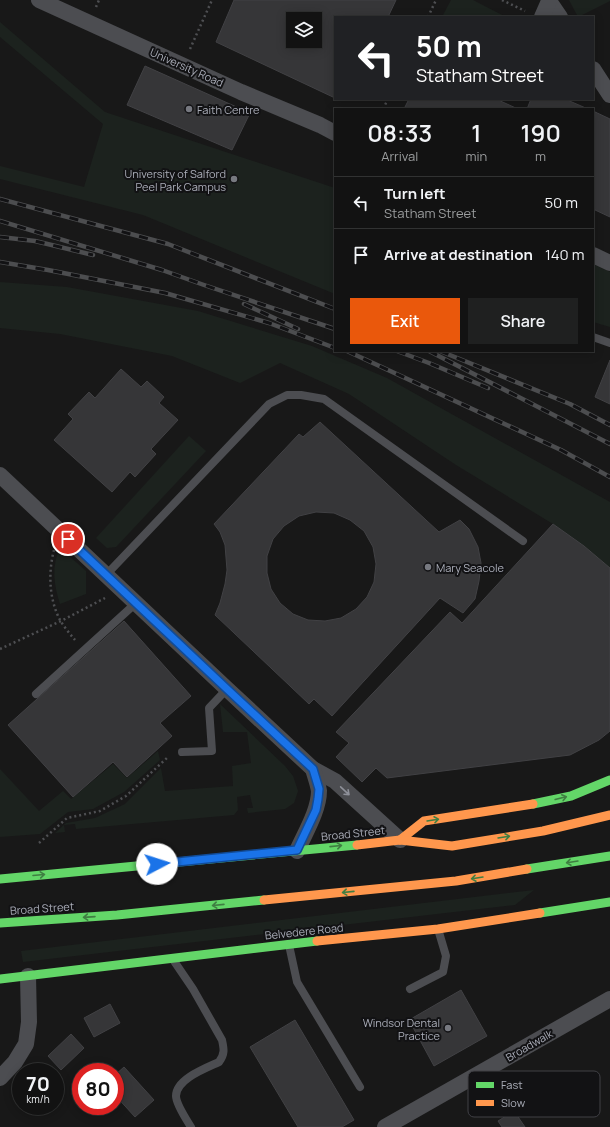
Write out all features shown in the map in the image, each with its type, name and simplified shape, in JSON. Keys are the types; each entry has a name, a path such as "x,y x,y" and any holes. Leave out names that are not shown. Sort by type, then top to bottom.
{"main road":[{"path":"400,840 424,821 542,803 571,796 610,780"},
{"name":"Broad Street","path":"0,879 400,840 452,846 543,831 610,815"},
{"name":"Broad Street","path":"0,923 125,914 456,881 610,856"},
{"name":"Belvedere Road","path":"0,979 288,944 438,929 610,902"}],"street":[{"name":"University Road","path":"39,0 183,66 334,132"},
{"path":"535,15 550,1 559,16"},
{"path":"594,71 610,95"},
{"path":"594,255 610,262"},
{"path":"0,475 313,769 334,781 400,840"},
{"path":"297,850 316,810 319,789 313,769"},
{"path":"0,1078 15,1062 26,1044 30,1022 28,976"},
{"name":"Broadwalk","path":"483,1071 610,999"},
{"name":"Broadwalk","path":"385,1127 468,1080"}],"lane":[{"path":"594,337 610,343"},
{"path":"106,575 269,404 287,395 301,395 324,399 523,541"},
{"path":"36,694 136,603"},
{"path":"182,752 212,751 210,708 227,689"},
{"path":"410,989 443,972 446,956 438,929"},
{"path":"288,944 297,982 360,1087"},
{"path":"173,958 193,988 222,1040 224,1049 223,1057 219,1062 186,1079 177,1090 176,1097 191,1127"}],"path":[{"path":"183,66 212,0"},
{"path":"428,16 436,0"},
{"path":"502,0 535,15"},
{"path":"59,530 52,558 50,577 53,603 60,621 77,642"},
{"path":"0,648 60,621 109,596"},
{"path":"39,843 67,818 100,811 126,796 170,755 182,752"}],"shaded area":[{"path":"451,0 473,0 504,16 443,16"},
{"path":"569,0 610,0 580,16 577,16"},
{"path":"0,22 105,112 334,188 334,294 143,215 0,179 0,166 84,187 103,124 0,37"},
{"path":"594,264 610,272 610,327 594,322"},
{"path":"0,282 67,287 198,311 312,346 387,378 610,502 610,568 584,546 553,524 456,465 349,394 280,363 240,383 172,356 60,334 0,328"},
{"path":"189,436 206,451 116,547 107,548 96,538"},
{"path":"60,548 86,571 86,594 60,604 56,590 54,569"},
{"path":"220,704 285,766 293,776 298,791 294,803 285,809 248,813 247,808 253,808 250,795 237,797 238,810 234,815 76,829 75,824 64,825 65,832 55,833 66,823 95,818 125,804 161,768 165,791 233,786 232,766 251,763 247,732 223,732"},
{"path":"158,751 160,760 124,792 93,809 68,812 40,834 0,837 0,769 39,811 63,791 71,799 113,764 127,778"},
{"path":"534,890 515,905 23,962 21,951"}],"building":[{"path":"234,0 396,0 388,16 334,16 334,98 216,42"},
{"name":"Faith Centre","path":"145,66 250,113 232,150 127,105"},
{"path":"408,100 498,100 516,108 404,108"},
{"path":"531,100 567,100 586,108 527,108"},
{"path":"594,111 610,119 610,217 594,209"},
{"path":"610,360 610,404 595,397"},
{"path":"121,369 141,387 147,381 164,397 159,403 178,420 151,449 156,454 135,477 130,472 112,492 54,440 73,419 68,414 89,392 95,398"},
{"name":"Mary Seacole","path":"320,422 439,532 460,520 469,529 478,547 481,563 475,599 463,613 440,598 332,716 314,699 309,704 215,615 220,603 227,570 225,545 220,532 214,524 299,434 303,437","holes":["316,512 334,513 350,520 364,531 373,547 376,564 374,582 367,597 356,609 341,618 325,621 308,620 293,614 280,603 271,589 267,573 267,556 273,539 284,526 299,516"]},
{"path":"553,524 584,546 610,568 610,731 599,740 570,755 387,778 376,768 362,782 336,757 349,743 336,732 450,612 462,623"},
{"path":"124,621 191,696 160,723 172,736 127,777 113,762 73,797 8,725"},
{"name":"Windsor Dental Practice","path":"461,990 487,1036 434,1066 409,1020"},
{"path":"110,1004 120,1023 94,1037 84,1018"},
{"path":"295,1020 354,1120 342,1127 298,1127 250,1047"},
{"path":"71,1034 84,1048 64,1067 64,1063 54,1063 48,1056"},
{"path":"124,1067 154,1100 135,1117 124,1105"},
{"path":"504,1117 518,1117 525,1127 502,1127 498,1121"}],"railway":[{"path":"0,199 168,244 334,309"},
{"path":"0,221 162,270 334,329"},
{"path":"0,237 35,241 93,255"},
{"path":"0,262 165,293 269,323 334,348"},
{"path":"244,304 298,329"},
{"path":"349,352 561,450 610,477"},
{"path":"400,352 488,388"},
{"path":"431,352 610,444"},
{"path":"442,352 570,404 610,425"}],"traffic: fast":[{"path":"533,804 571,796 610,780"},
{"path":"0,879 357,845"},
{"path":"527,869 610,856"},
{"path":"0,923 117,915 264,900"},
{"path":"540,913 610,902"},
{"path":"0,979 317,941"}],"traffic: slow":[{"path":"400,840 424,821 533,804"},
{"path":"357,845 400,840 452,846 543,831 610,815"},
{"path":"264,900 456,881 527,869"},
{"path":"317,941 438,929 540,913"}],"place":[{"name":"Faith Centre","path":"189,109"},
{"name":"University of Salford Peel Park Campus","path":"234,179"},
{"name":"Mary Seacole","path":"428,567"},
{"name":"Windsor Dental Practice","path":"448,1028"}],"route":[{"path":"68,539 313,769 319,789 316,810 297,850 157,864"}]}
